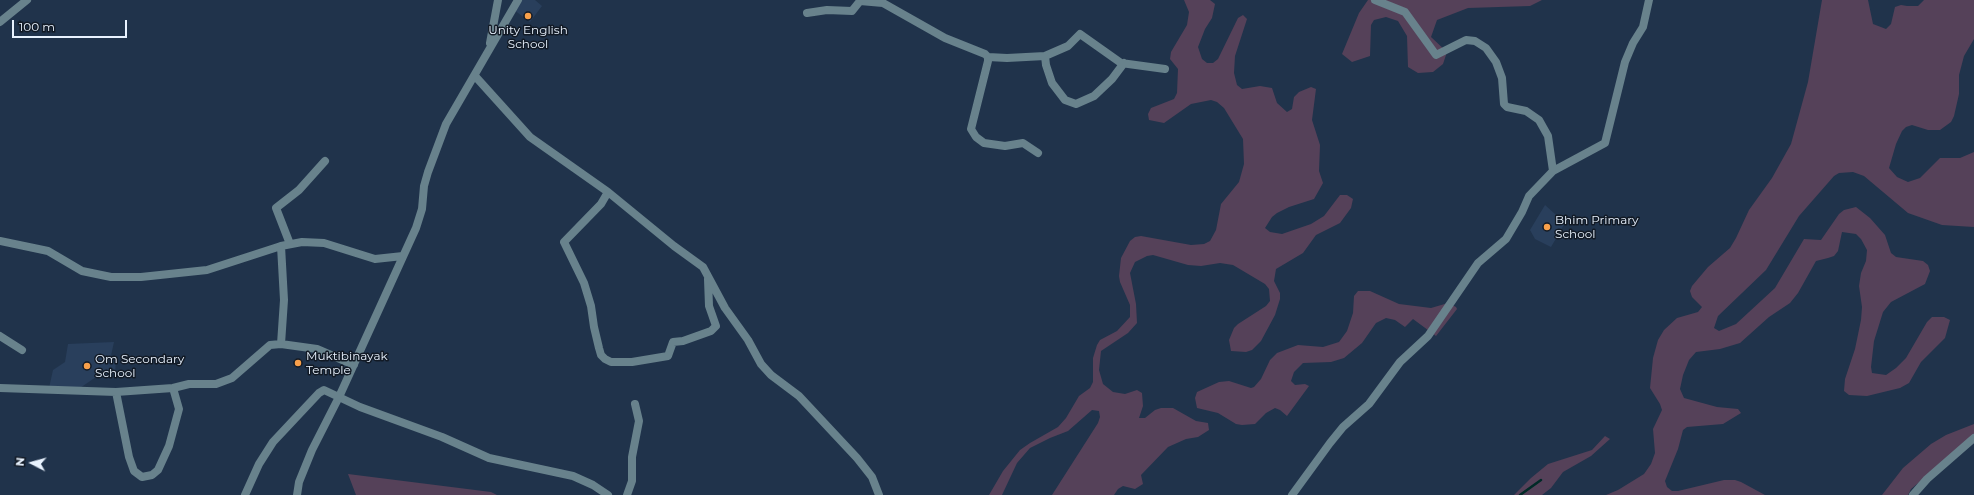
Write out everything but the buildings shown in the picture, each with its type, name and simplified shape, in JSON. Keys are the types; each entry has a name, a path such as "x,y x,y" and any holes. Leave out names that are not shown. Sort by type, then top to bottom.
{"street":[{"path":"0,22 27,0"},
{"path":"490,46 498,0"},
{"path":"297,495 304,470 312,450 354,365 416,228 422,209 424,186 437,145 455,107 475,76 490,46 518,0"},
{"path":"1375,0 1405,12 1436,55 1466,40 1475,41 1486,48 1496,62 1502,78 1504,104 1507,107 1526,111 1539,120 1548,136 1553,171"},
{"path":"1292,495 1334,437 1369,404 1400,362 1428,336 1478,264 1506,239 1522,212 1528,196 1553,171 1605,143 1625,62 1633,43 1643,27 1649,0"},
{"path":"807,13 827,10 852,11 860,1 882,3 945,38 988,57 1007,58 1045,56 1068,46 1080,34 1120,63 1165,69"},
{"path":"1045,56 1046,65 1052,83 1065,100 1076,104 1094,96 1112,79 1124,63"},
{"path":"988,57 984,80 976,104 971,129 976,137 984,143 1005,146 1023,143 1038,153"},
{"path":"475,76 524,132 608,192 674,246 703,266 725,308 748,340 762,364 771,375 799,396 857,458 872,477 879,495"},
{"path":"290,244 276,208 299,190 325,161"},
{"path":"608,192 601,204 564,242 584,283 591,306 599,348 601,355 605,359 611,362 632,362 668,356 673,342 695,338 711,331 716,326 709,306 707,274"},
{"path":"0,242 48,251 82,271 111,277 141,277 207,270 281,246 302,242 324,243 375,259 403,256"},
{"path":"281,246 284,300 281,344"},
{"path":"0,336 22,350"},
{"path":"0,388 116,392 173,388 189,384 216,384 222,383 248,365 261,351 270,345 281,344 317,349 354,365"},
{"path":"116,392 118,409 129,457 134,471 142,477 152,475 158,470 169,446 179,410 173,388"},
{"path":"245,495 259,464 273,442 319,393 324,390 396,421 460,444 489,458 573,476 593,485 608,495"},
{"path":"627,495 632,481 632,457 639,421 635,404"},
{"path":"1914,495 1919,487 1974,438"}],"shaded area":[{"name":"Unity English School","path":"519,0 535,0 542,6 530,22 514,10"},
{"path":"1184,0 1210,0 1215,4 1212,18 1205,29 1198,47 1202,59 1207,63 1213,63 1218,59 1238,18 1243,15 1247,19 1235,56 1234,73 1237,85 1242,89 1260,86 1272,88 1277,103 1287,112 1292,109 1294,97 1299,92 1311,87 1316,89 1312,120 1320,145 1319,171 1323,183 1314,199 1289,207 1277,213 1272,217 1265,228 1270,232 1282,234 1311,224 1324,216 1340,195 1347,195 1353,199 1351,208 1340,223 1316,235 1303,253 1276,269 1274,281 1280,293 1280,299 1275,315 1261,341 1252,350 1246,352 1231,351 1229,340 1234,328 1238,324 1266,306 1270,301 1269,289 1265,284 1233,265 1220,263 1201,266 1188,265 1153,255 1147,256 1135,262 1130,273 1136,304 1137,323 1128,333 1101,351 1099,370 1103,384 1113,392 1125,394 1137,390 1142,393 1143,406 1139,418 1145,418 1155,410 1161,408 1173,408 1196,421 1208,423 1209,430 1198,437 1186,439 1168,447 1141,475 1143,484 1135,489 1123,486 1118,489 1114,495 1052,495 1098,423 1100,417 1099,411 1092,410 1068,431 1030,448 1017,463 1002,495 989,495 1003,471 1020,450 1058,427 1066,418 1079,396 1090,388 1093,382 1093,358 1097,345 1100,340 1117,331 1130,317 1130,305 1119,276 1121,258 1130,241 1135,237 1141,236 1191,245 1204,244 1210,241 1216,230 1221,204 1239,182 1244,164 1243,139 1224,108 1217,102 1211,100 1191,104 1164,123 1149,120 1148,114 1151,108 1174,99 1177,93 1178,69 1170,59 1171,52 1187,25 1189,12"},
{"path":"1368,0 1542,0 1530,6 1468,8 1437,20 1431,37 1447,52 1443,64 1433,72 1418,73 1408,67 1407,36 1398,21 1386,17 1374,20 1371,25 1370,56 1352,62 1342,54 1359,13"},
{"path":"1822,0 1868,0 1873,24 1886,29 1891,24 1895,7 1901,5 1918,6 1924,0 1974,0 1974,39 1964,56 1959,75 1959,94 1954,116 1951,122 1940,130 1928,130 1912,125 1906,127 1902,131 1896,144 1889,168 1897,177 1908,182 1920,178 1940,158 1960,158 1974,152 1974,227 1942,225 1908,213 1864,176 1853,172 1839,173 1834,176 1799,216 1766,270 1718,316 1714,328 1719,331 1736,324 1775,288 1804,239 1821,240 1839,214 1844,210 1856,207 1870,218 1885,235 1891,253 1896,257 1923,261 1928,265 1930,271 1925,284 1891,302 1883,312 1874,341 1871,367 1872,373 1886,375 1896,368 1906,358 1927,322 1932,317 1944,317 1950,320 1945,338 1921,362 1909,383 1900,388 1867,396 1849,395 1844,391 1845,379 1855,349 1861,320 1862,307 1859,286 1861,273 1866,261 1867,250 1861,239 1856,234 1842,232 1838,251 1834,256 1816,261 1798,293 1790,303 1769,317 1740,343 1720,349 1696,352 1689,360 1683,375 1680,389 1684,398 1717,407 1738,409 1741,413 1723,424 1687,427 1683,430 1678,449 1665,481 1667,487 1672,491 1678,491 1724,480 1735,480 1765,495 1606,495 1618,490 1644,474 1651,464 1655,453 1653,429 1662,410 1650,388 1653,358 1658,340 1664,330 1677,318 1698,312 1702,307 1692,297 1690,291 1692,286 1708,267 1730,248 1749,210 1772,178 1791,144 1808,82"},
{"name":"Bhim Primary School","path":"1545,205 1565,223 1551,247 1535,239 1530,230"},
{"path":"1358,291 1370,291 1399,304 1431,308 1448,303 1457,309 1436,336 1413,319 1405,327 1395,320 1386,318 1376,323 1362,343 1344,358 1331,362 1303,363 1294,372 1291,381 1295,385 1305,384 1309,386 1287,416 1275,408 1266,413 1255,424 1242,425 1236,424 1218,413 1197,408 1195,398 1197,392 1219,382 1229,381 1251,388 1254,387 1261,379 1270,360 1277,353 1298,345 1323,347 1339,342 1347,331 1353,313 1354,296"},
{"name":"Om Secondary School","path":"114,342 110,360 116,360 115,374 96,377 80,388 49,388 53,370 65,362 68,344"},
{"path":"1974,424 1974,443 1935,469 1911,489 1908,495 1882,495 1903,468 1931,444 1946,435"},
{"path":"1605,436 1610,439 1591,456 1563,472 1551,488 1542,495 1514,495 1548,464 1592,450"},
{"path":"348,474 491,492 497,495 356,495"}],"waterway":[{"path":"1520,495 1541,480"}],"place":[{"name":"Unity English School","path":"528,16"},
{"name":"Bhim Primary School","path":"1547,227"},
{"name":"Muktibinayak Temple","path":"298,363"},
{"name":"Om Secondary School","path":"87,366"}]}
